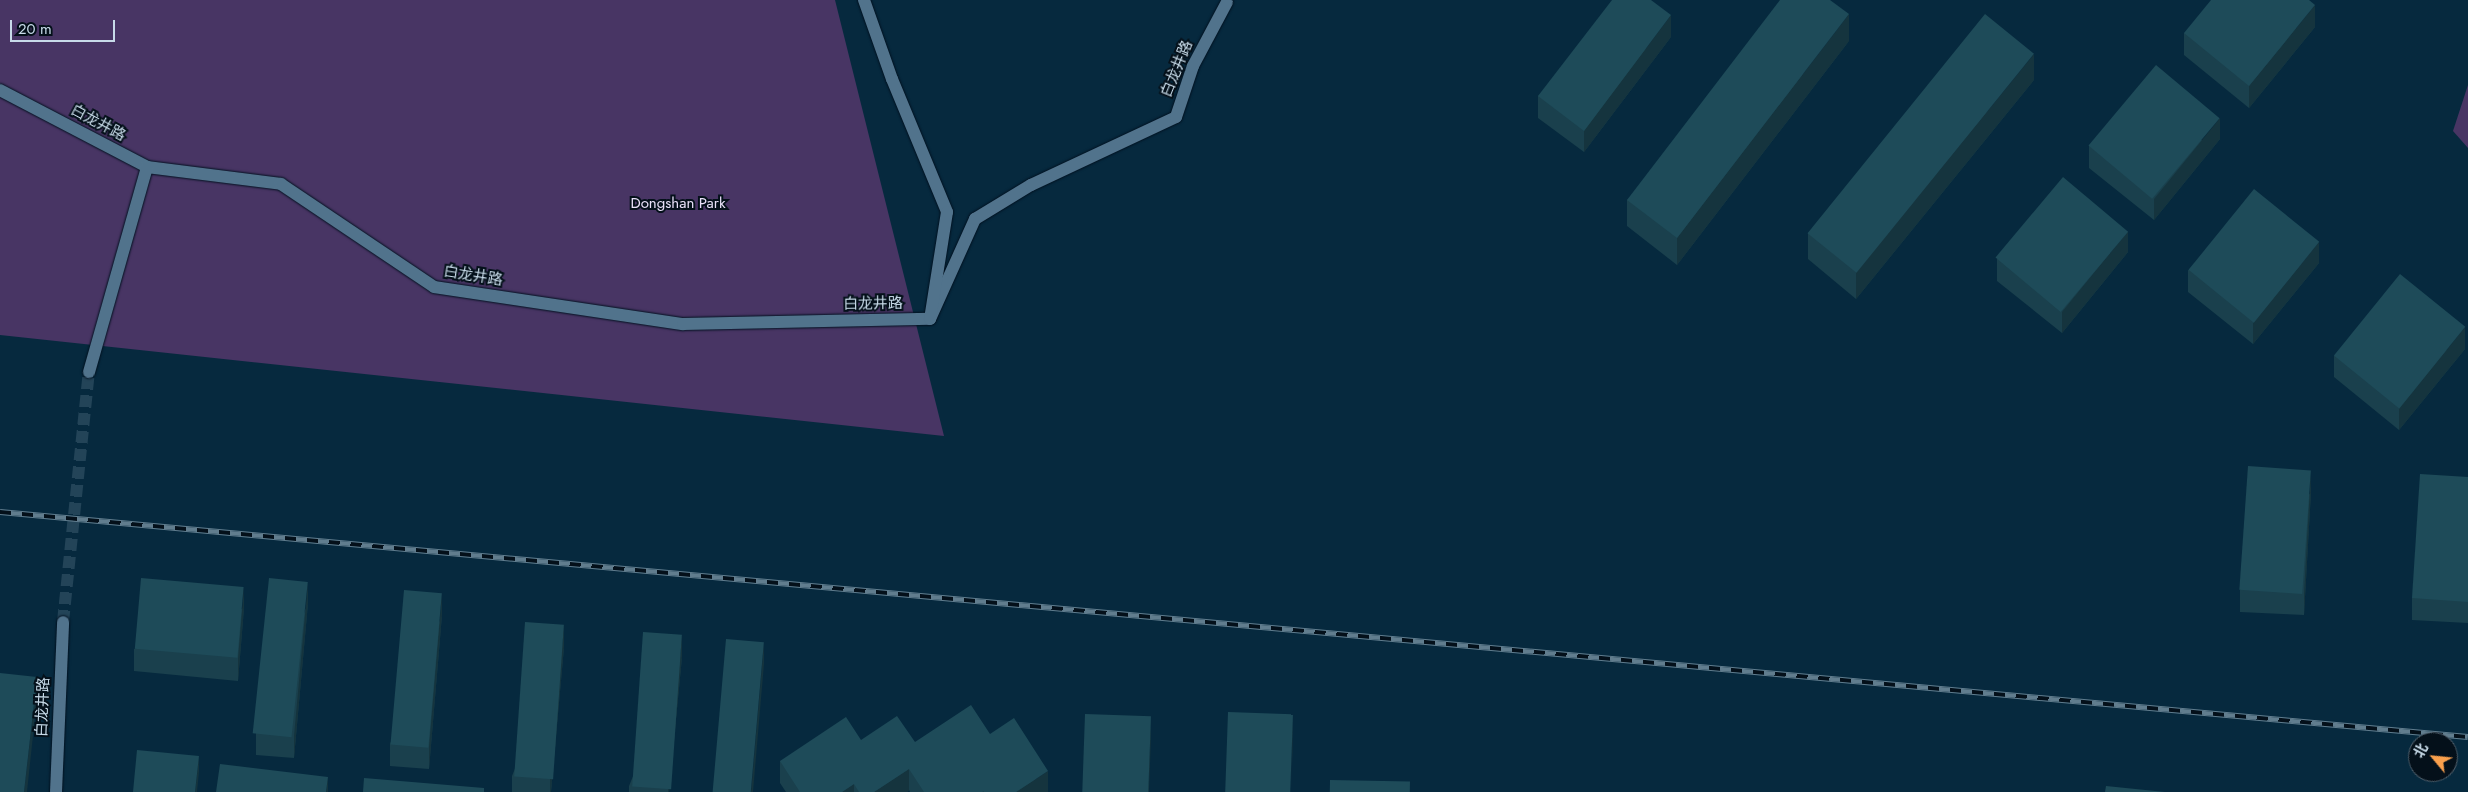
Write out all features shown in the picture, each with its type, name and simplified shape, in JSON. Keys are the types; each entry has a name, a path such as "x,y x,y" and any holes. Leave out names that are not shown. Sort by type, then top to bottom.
{"street":[{"path":"864,0 892,79 947,212 930,320"},
{"name":"白龙井路","path":"0,90 147,167 281,184 434,287 683,324 930,320 975,219 1031,185 1176,117 1193,66 1226,2"},
{"path":"89,372 147,167"},
{"name":"白龙井路","path":"56,792 63,622"}],"green space":[{"name":"Dongshan Park","path":"0,0 835,0 944,436 0,335"},
{"path":"2468,85 2468,148 2453,131"}],"building":[{"path":"1612,0 1651,0 1671,15 1584,131 1538,96"},
{"path":"1780,0 1830,0 1849,14 1677,238 1627,200"},
{"path":"2211,0 2309,0 2315,5 2249,86 2184,33"},
{"path":"1985,14 2034,54 1856,273 1808,233"},
{"path":"2156,65 2220,118 2152,199 2089,145"},
{"path":"2063,177 2128,232 2061,312 1996,257"},
{"path":"2254,189 2319,242 2254,323 2189,270"},
{"path":"2400,274 2465,327 2399,408 2334,356"},
{"path":"2248,466 2311,470 2302,594 2239,590"},
{"path":"2420,474 2468,477 2468,602 2412,598"},
{"path":"141,578 244,587 237,658 135,649"},
{"path":"269,578 308,582 291,737 253,733"},
{"path":"404,590 442,593 428,748 390,744"},
{"path":"525,622 564,625 553,779 514,777"},
{"path":"643,632 682,635 671,789 632,787"},
{"path":"726,639 764,642 751,792 713,792"},
{"path":"0,673 37,677 24,792 0,792"},
{"path":"971,705 990,734 1014,718 1048,771 1016,792 924,792 909,769 874,792 859,792 854,784 842,792 800,792 780,761 846,717 861,740 897,716 915,742"},
{"path":"1228,712 1293,714 1290,792 1225,792"},
{"path":"1085,714 1151,716 1148,792 1082,792"},
{"path":"137,750 199,756 195,792 133,792"},
{"path":"220,764 328,777 326,792 216,792"},
{"path":"364,778 484,788 484,792 363,792"},
{"path":"1330,780 1410,781 1410,792 1330,792"},
{"path":"2106,786 2165,792 2105,792"}],"tunnel":[{"path":"63,622 89,372"}],"railway":[{"path":"0,512 2468,737"}]}
